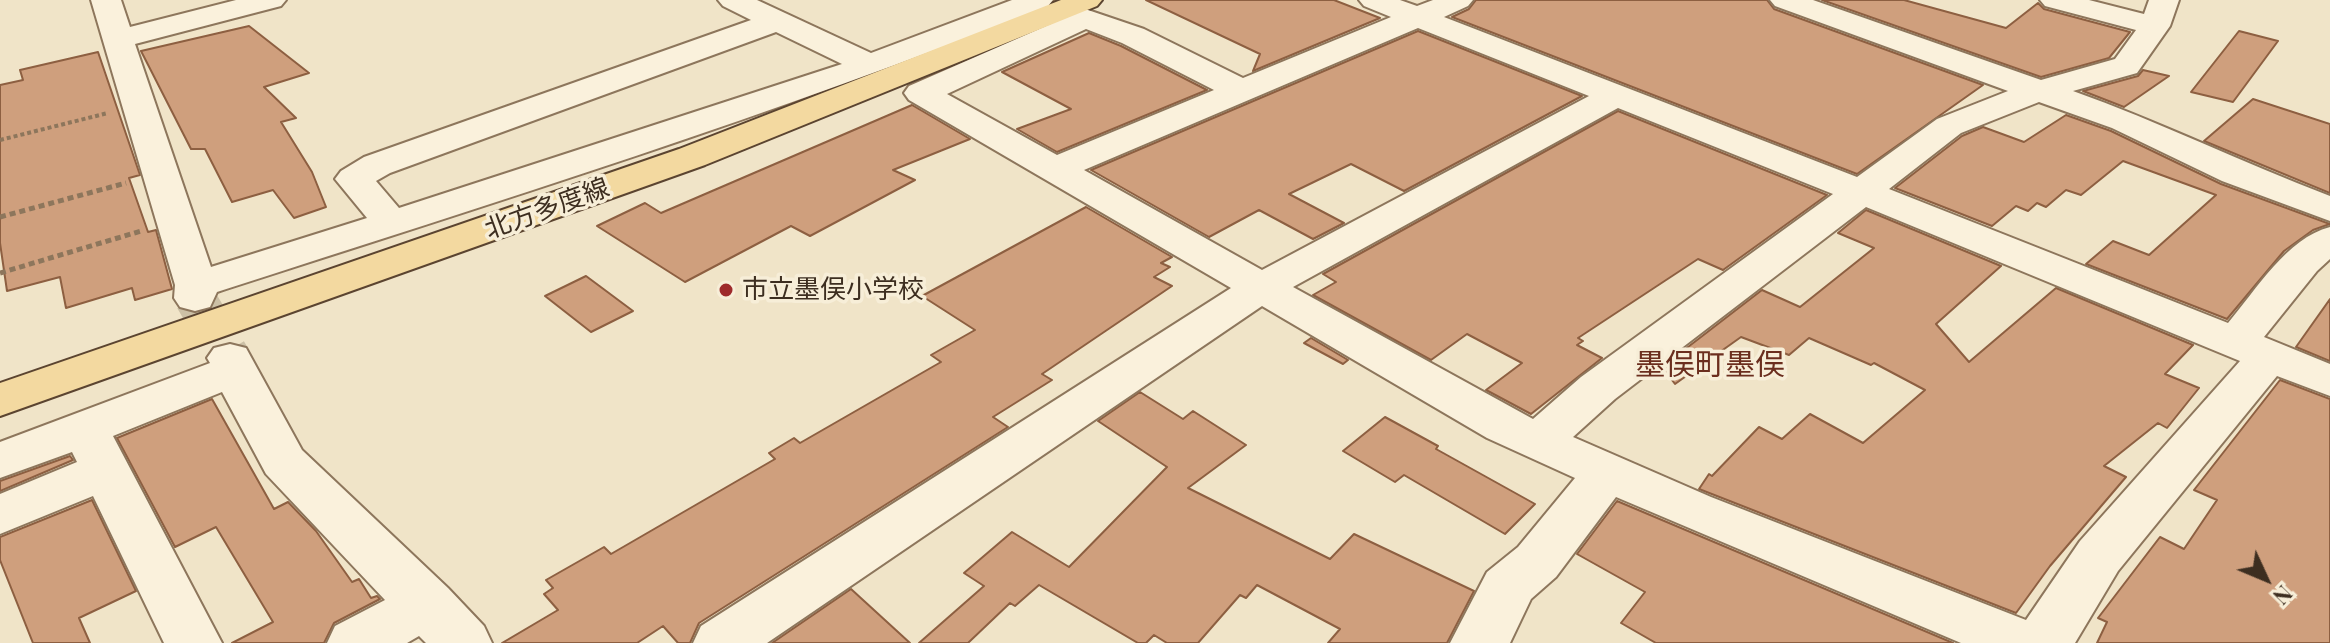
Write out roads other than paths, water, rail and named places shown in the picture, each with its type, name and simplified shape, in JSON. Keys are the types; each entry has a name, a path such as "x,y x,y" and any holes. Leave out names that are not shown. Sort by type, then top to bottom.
{"main road":[{"name":"北方多度線","path":"0,400 692,157 1087,0"}],"street":[{"path":"106,0 195,292 391,223 868,64 1038,0"},
{"path":"117,39 271,0"},
{"path":"733,0 779,12 868,64"},
{"path":"1374,0 1860,191 2330,381"},
{"path":"1055,169 1458,0"},
{"path":"1785,0 2035,92 2124,121 2235,173 2330,209"},
{"path":"1540,440 1598,388 1949,126 2035,92 2119,70 2134,57 2160,13 2055,0"},
{"path":"391,223 354,179 377,165 779,12"},
{"path":"1242,91 1123,33 1085,18 921,93 1504,426 1692,510 2022,643"},
{"path":"722,643 1262,287 1614,96"},
{"path":"2046,643 2048,634 2099,556 2252,350 2302,262 2330,239"},
{"path":"0,515 233,364 256,415 284,462 446,624"},
{"path":"0,461 96,450"},
{"path":"96,450 193,643"},
{"path":"1479,643 1496,617 1507,587 1537,562 1608,472"},
{"path":"356,643 446,624"}],"tunnel":[{"path":"195,298 230,358"}],"place":[{"name":"市立墨俣小学校","path":"726,290"}],"district":[{"name":"墨俣町墨俣","path":"1710,366"}]}
